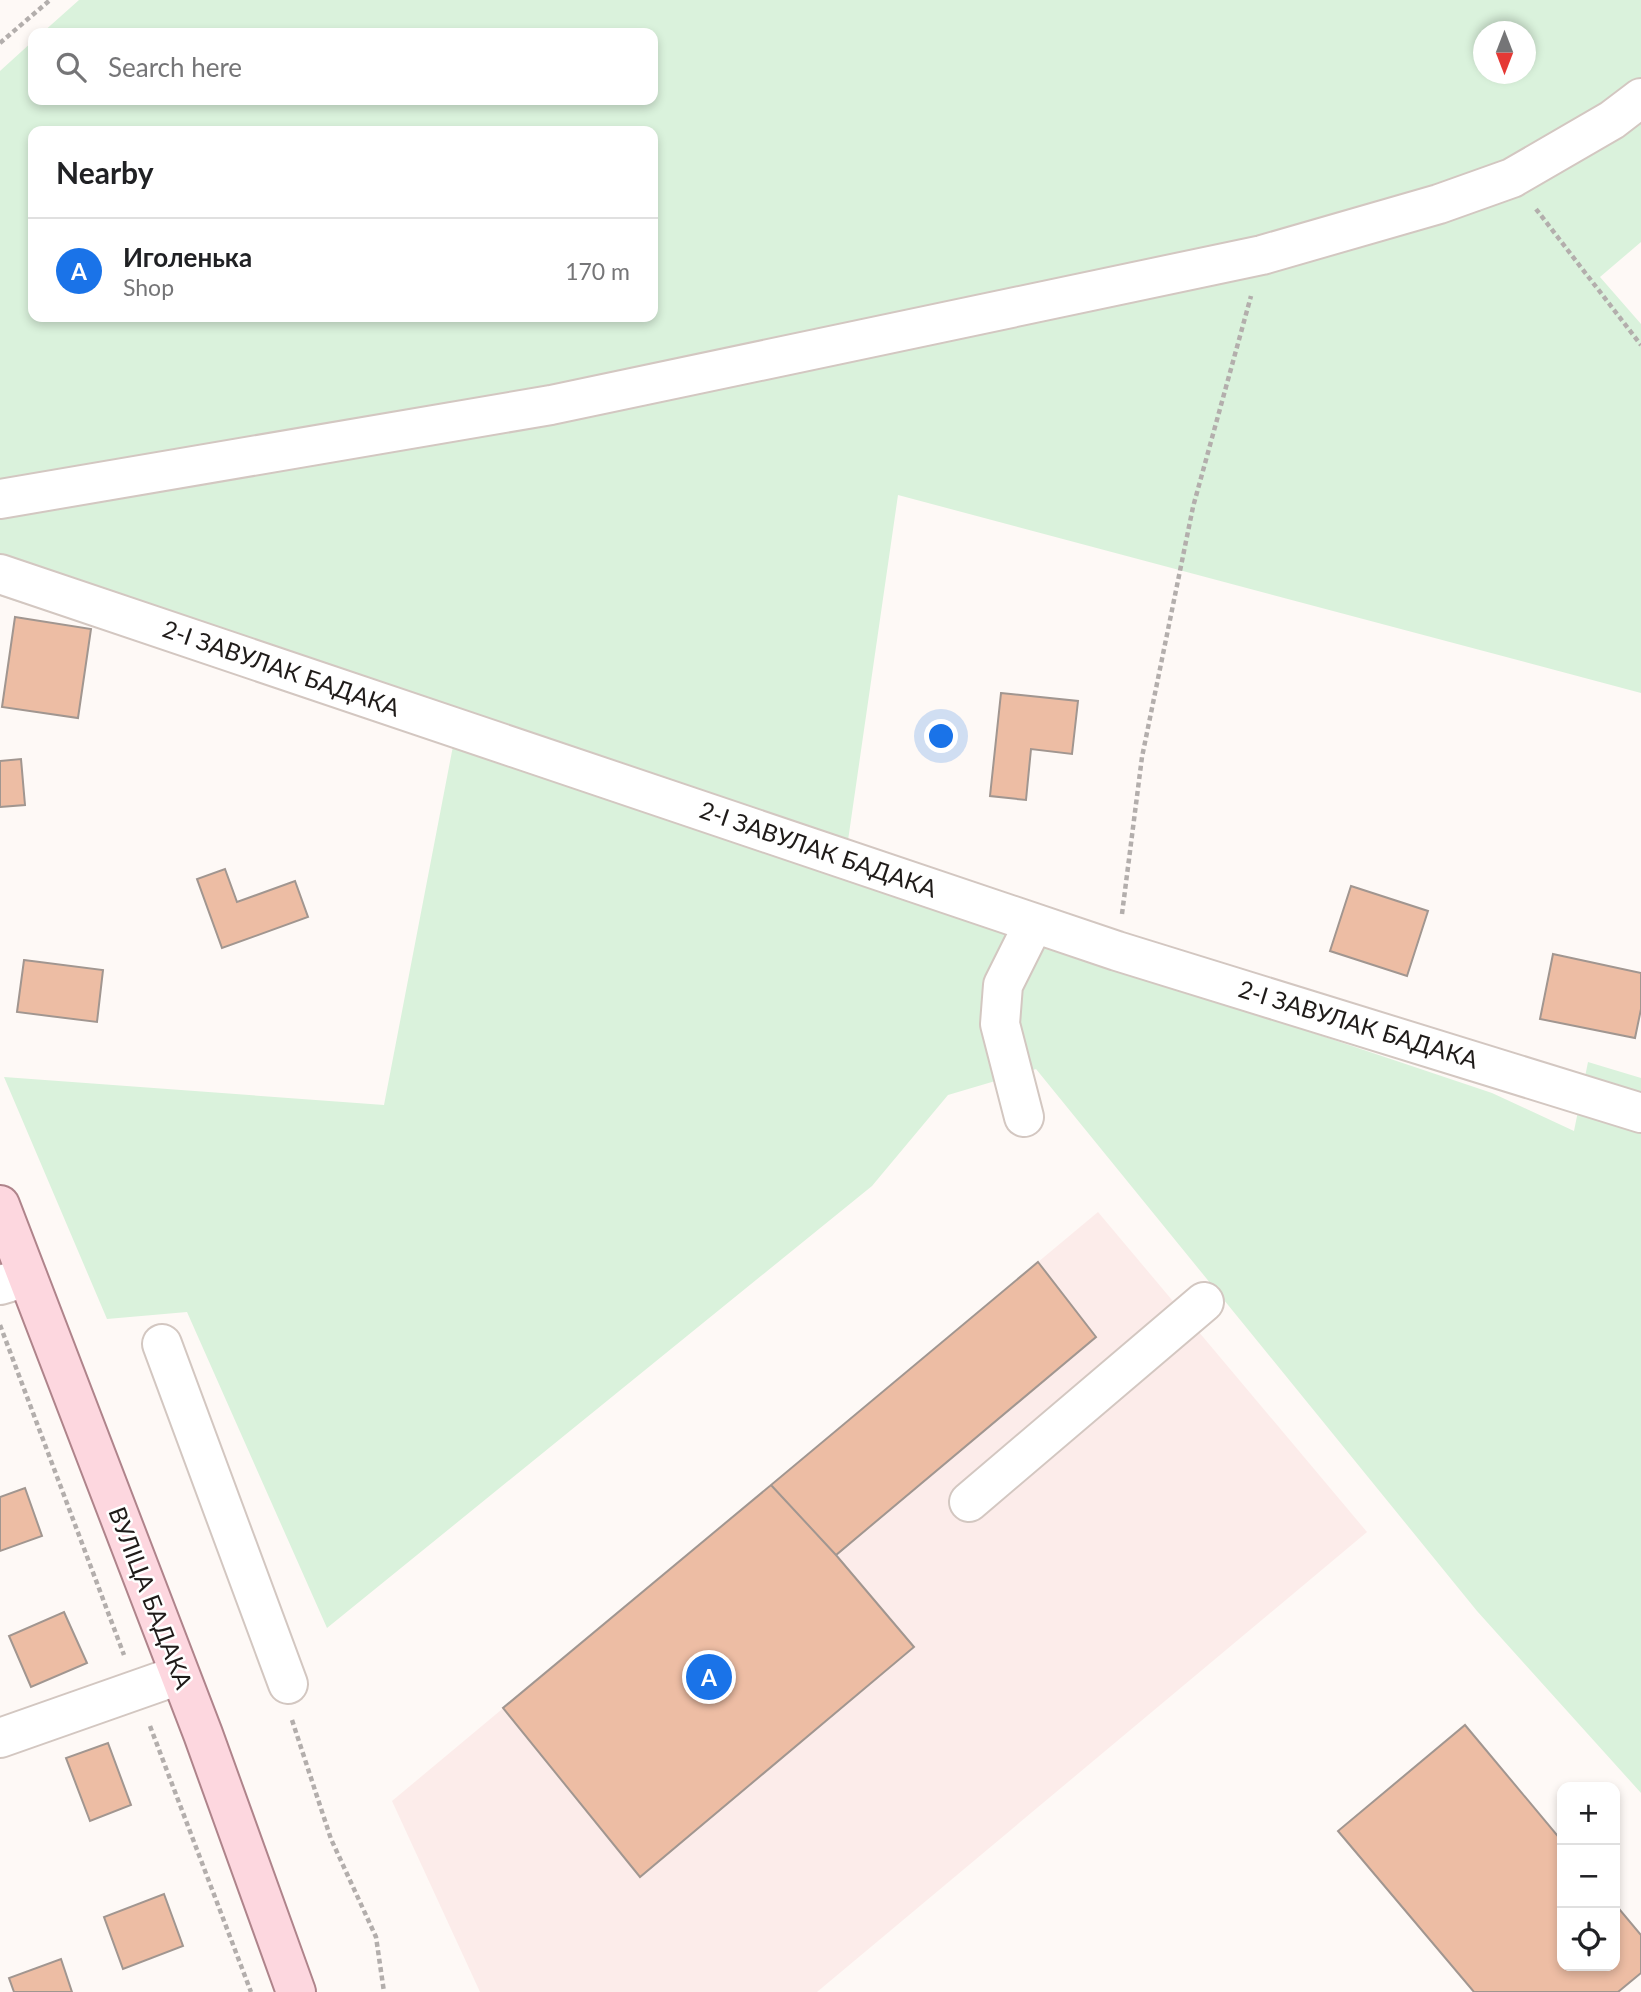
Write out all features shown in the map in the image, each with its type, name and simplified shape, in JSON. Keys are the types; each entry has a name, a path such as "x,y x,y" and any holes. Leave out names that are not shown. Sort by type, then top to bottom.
{"main road":[{"name":"ВУЛІЦА БАДАКА","path":"0,1205 14,1281 203,1734 296,1992"}],"street":[{"path":"0,499 551,405 1262,255 1439,204 1512,178 1612,120 1641,98"},
{"name":"2-І ЗАВУЛАК БАДАКА","path":"0,574 1117,951 1641,1113"},
{"path":"1024,1117 999,1024 1003,985 1034,923"},
{"path":"969,1502 1204,1302"},
{"path":"162,1344 288,1684"},
{"path":"0,1738 179,1675"}],"path":[{"path":"0,43 50,0"},
{"path":"1512,178 1641,345"},
{"path":"1117,951 1142,757 1191,520 1262,255"},
{"path":"288,1684 292,1721 331,1839 376,1937 384,1992"}],"shaded area":[{"path":"1098,1212 1367,1532 817,1992 480,1992 392,1801"}],"green space":[{"path":"79,0 1641,0 1641,242 1600,277 1641,324 1641,693 898,495 843,875 1492,1093 1574,1131 1588,1062 1641,1078 1641,1793 1477,1611 1036,1069 948,1095 872,1186 327,1628 187,1312 107,1319 4,1077 384,1105 453,746 0,596 0,71 28,46 28,105 658,105 658,28 48,28"}],"building":[{"path":"15,617 91,629 78,718 2,707"},
{"path":"1001,693 1078,701 1072,754 1031,749 1026,800 990,796"},
{"path":"21,759 25,805 0,807 0,761"},
{"path":"225,869 237,902 295,881 308,917 222,948 197,879"},
{"path":"1351,886 1428,911 1407,976 1330,951"},
{"path":"1553,954 1641,973 1641,1009 1635,1038 1540,1019"},
{"path":"24,960 103,970 97,1022 17,1012"},
{"path":"1038,1262 1096,1337 836,1555 771,1485"},
{"path":"771,1485 836,1555 914,1647 640,1877 503,1708"},
{"path":"25,1488 42,1536 0,1551 0,1497"},
{"path":"64,1612 87,1663 31,1687 9,1636"},
{"path":"1465,1725 1557,1835 1557,1971 1620,1971 1620,1910 1641,1935 1641,1973 1618,1992 1474,1992 1338,1831"},
{"path":"108,1743 131,1805 90,1821 66,1758"},
{"path":"164,1894 183,1946 123,1969 104,1917"},
{"path":"61,1959 72,1992 14,1992 9,1978"}],"place":[{"name":"Иголенька","path":"709,1677"}]}
